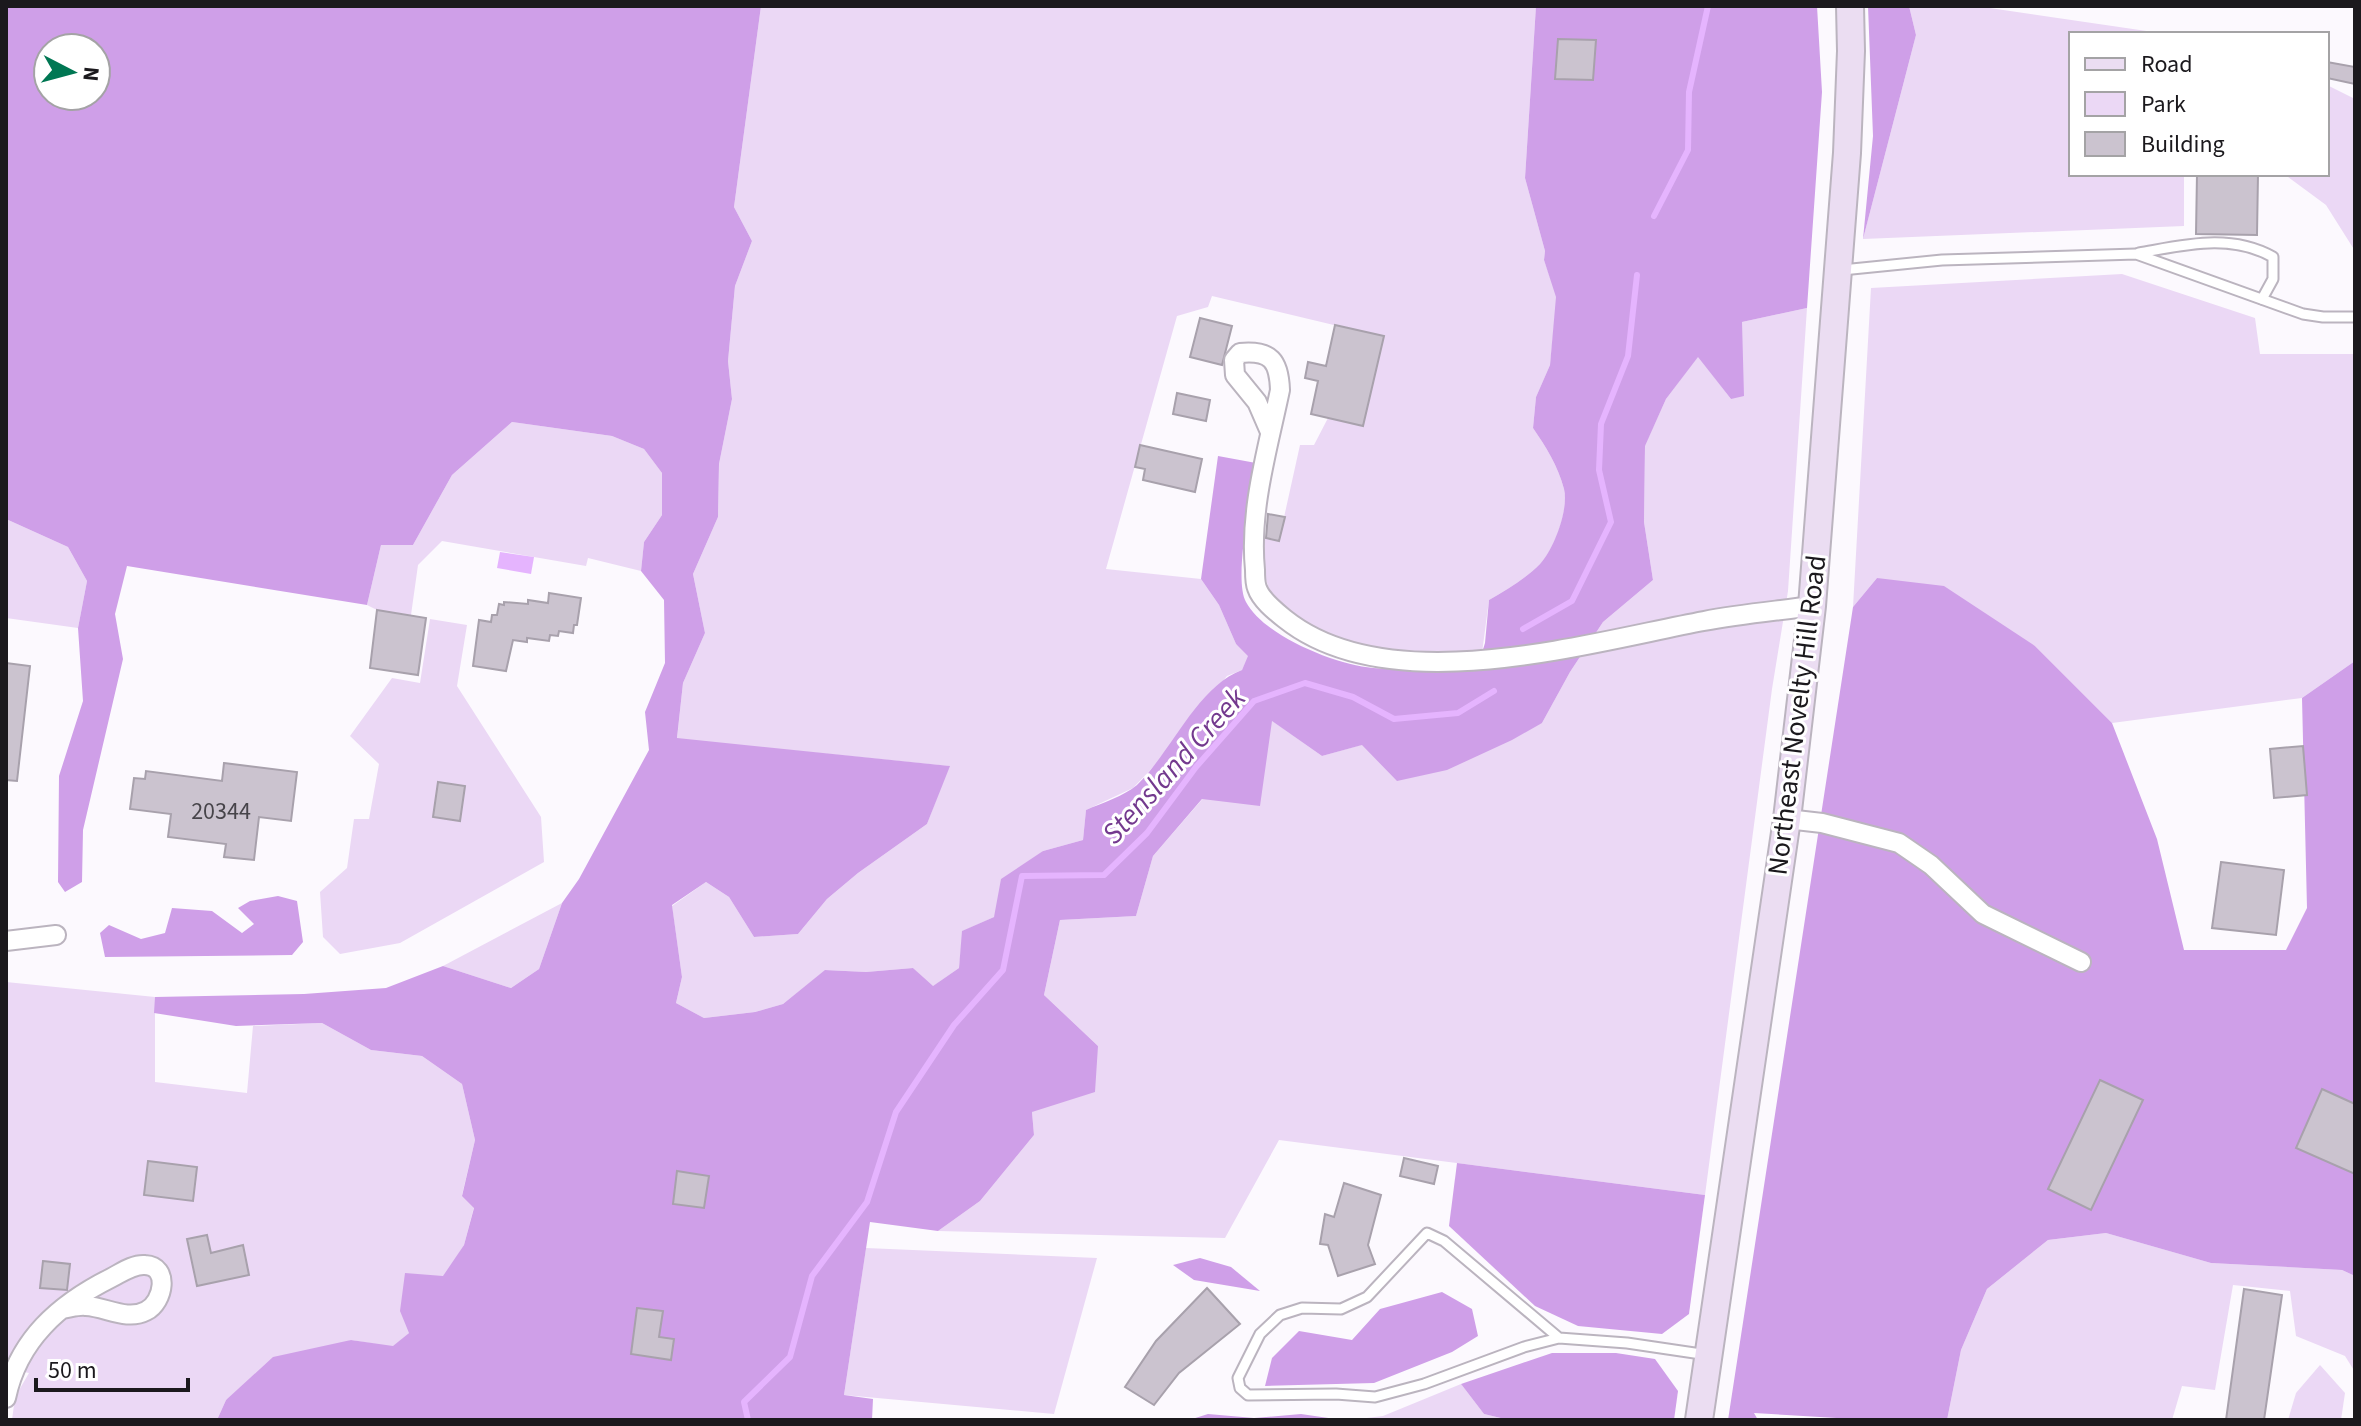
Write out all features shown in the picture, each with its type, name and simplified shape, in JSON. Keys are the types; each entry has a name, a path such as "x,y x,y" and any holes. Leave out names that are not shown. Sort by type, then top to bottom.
{"main road":[{"name":"Northeast Novelty Hill Road","path":"1699,1420 1787,819 1812,606 1839,270 1850,80 1850,6"}],"street":[{"path":"1270,432 1252,541 1257,588 1271,608 1299,630 1347,650 1391,659 1425,661 1504,659 1709,620 1812,606"},
{"path":"1787,819 1822,823 1899,843 1931,865 1983,914 2081,962"},
{"path":"6,941 56,935"},
{"path":"6,1398 18,1359 39,1329 62,1309 97,1285 133,1267 146,1265 154,1268 162,1281 159,1299 146,1312 130,1315 86,1306 62,1309"}],"lane":[{"path":"1839,270 1942,260 2136,254 2223,241 2255,246 2273,257 2273,279 2262,299"},
{"path":"2136,254 2303,314 2355,317"},
{"path":"1559,1338 1444,1241 1427,1233 1367,1297 1341,1309 1302,1308 1280,1315 1260,1334 1238,1378 1240,1388 1248,1395 1375,1397 1424,1384 1524,1347 1559,1338 1627,1343 1708,1355"}],"green space":[{"path":"761,6 1536,6 1525,178 1545,251 1544,260 1557,297 1550,365 1536,397 1533,428 1555,465 1565,497 1560,528 1546,557 1522,579 1489,600 1482,653 1389,653 1304,625 1284,613 1273,597 1263,566 1263,537 1279,540 1300,445 1314,445 1328,418 1363,426 1384,337 1212,296 1208,307 1177,316 1106,569 1201,579 1219,605 1236,644 1249,656 1242,670 1227,676 1158,762 1133,788 1086,810 1083,840 1043,851 994,917 963,931 959,968 932,987 913,968 866,972 826,970 783,1004 755,1012 704,1018 676,1003 682,977 672,906 706,882 729,897 754,937 798,934 827,899 927,824 949,766 677,739 683,683 705,633 693,574 718,517 719,464 732,399 728,361 735,286 752,241 734,207"},
{"path":"1909,6 1976,6 2153,32 2069,32 2069,176 2184,176 2184,226 1863,239 1916,35"},
{"path":"2329,86 2355,99 2355,251 2326,205 2287,176 2329,176"},
{"path":"2122,274 2255,318 2260,354 2355,354 2355,661 2302,698 2112,723 2035,646 1877,578 1853,607 1871,288"},
{"path":"1807,308 1788,591 1772,689 1705,1195 1279,1140 1225,1238 938,1231 980,1201 1034,1135 1032,1112 1098,1046 1044,995 1060,920 1136,916 1153,856 1271,720 1322,756 1361,745 1542,723 1603,622 1653,580 1644,522 1645,445 1666,399 1698,356 1731,399 1742,322"},
{"path":"512,422 612,436 644,449 662,473 662,515 644,542 641,571 588,558 586,566 442,541 418,565 411,615 377,610 367,605 381,545 413,545 452,475"},
{"path":"6,519 68,547 87,581 78,628 6,618"},
{"path":"430,619 467,625 457,686 541,817 544,862 400,943 340,954 323,937 320,892 347,868 354,819 369,819 379,764 350,736 392,678 420,683"},
{"path":"562,903 539,969 511,988 443,966"},
{"path":"6,982 155,997 155,1082 247,1093 253,1026 322,1023 371,1050 422,1056 462,1084 475,1140 462,1195 474,1207 464,1245 409,1333 393,1347 351,1340 226,1400 217,1420 12,1420 15,1397 29,1373 6,1368"},
{"path":"2106,1233 2211,1263 2342,1270 2355,1276 2355,1372 2345,1356 2296,1336 2290,1291 2233,1285 2215,1390 2182,1386 2172,1420 1947,1420 1961,1350 1987,1289 2048,1240"},
{"path":"866,1248 1097,1258 1054,1414 844,1395"},
{"path":"2320,1365 2345,1393 2341,1420 2288,1420 2296,1393"},
{"path":"1461,1384 1484,1414 1509,1420 1350,1420 1383,1416"}],"shaded area":[{"path":"6,6 761,6 734,207 752,241 735,286 728,361 732,399 719,464 718,517 693,574 705,633 683,683 677,738 950,766 927,824 827,899 798,934 754,937 729,897 706,882 672,905 682,977 676,1003 704,1018 755,1012 783,1004 825,970 866,972 913,968 933,986 959,968 962,931 994,917 1001,879 1043,851 1083,840 1086,810 1137,785 1198,705 1226,678 1242,670 1248,656 1236,644 1219,605 1201,579 1218,456 1256,463 1242,556 1243,591 1246,602 1268,626 1302,647 1358,666 1477,669 1485,643 1489,600 1516,584 1540,564 1555,539 1565,497 1558,472 1533,428 1536,397 1550,365 1556,297 1525,178 1536,6 1817,6 1822,92 1807,308 1742,322 1744,396 1731,399 1698,357 1666,399 1645,446 1644,522 1653,580 1603,622 1542,723 1447,770 1397,781 1362,745 1322,756 1272,721 1260,806 1202,799 1153,856 1136,916 1060,920 1044,995 1098,1046 1095,1092 1032,1112 1034,1135 980,1201 938,1231 870,1222 844,1395 873,1399 872,1420 217,1420 226,1400 273,1357 351,1340 393,1346 409,1333 400,1311 405,1273 443,1276 464,1245 474,1208 462,1196 475,1140 462,1084 422,1056 371,1050 322,1023 236,1026 154,1013 155,997 304,994 386,988 443,966 511,988 539,969 562,903 579,879 649,750 645,712 665,663 664,600 641,571 644,542 662,515 662,473 644,449 612,436 512,422 452,475 413,545 381,545 367,605 127,566 115,614 123,659 83,830 82,882 65,892 58,882 59,776 83,701 78,628 87,581 68,547 6,519"},
{"path":"1868,6 1909,6 1916,35 1863,239 1873,136"},
{"path":"500,552 534,557 531,574 497,568"},
{"path":"1877,578 1944,586 2035,646 2112,723 2157,839 2184,950 2286,950 2307,908 2302,698 2355,661 2355,1276 2342,1270 2211,1263 2106,1233 2048,1240 1987,1289 1961,1350 1947,1420 1870,1420 1754,1413 1758,1420 1728,1420 1853,607"},
{"path":"278,896 297,901 303,942 292,955 105,957 100,933 109,925 141,939 165,933 172,908 212,911 242,933 254,924 238,908 250,901"},
{"path":"1457,1163 1705,1195 1689,1314 1662,1334 1578,1326 1535,1306 1449,1226"},
{"path":"1200,1258 1231,1267 1260,1291 1194,1280 1173,1265"},
{"path":"1442,1292 1472,1309 1478,1336 1452,1352 1374,1383 1265,1386 1272,1358 1299,1331 1352,1340 1380,1309"},
{"path":"1552,1353 1616,1353 1655,1359 1678,1391 1674,1420 1509,1420 1484,1414 1461,1384"},
{"path":"1208,1414 1254,1418 1301,1414 1342,1420 1189,1420"}],"building":[{"path":"1558,39 1596,40 1593,80 1555,79"},
{"path":"2329,62 2355,67 2355,84 2329,78"},
{"path":"2197,176 2258,176 2257,235 2196,234"},
{"path":"1200,318 1232,326 1222,365 1190,357"},
{"path":"1335,325 1384,336 1363,426 1311,414 1318,381 1305,378 1308,362 1326,366"},
{"path":"1177,393 1210,400 1206,421 1173,414"},
{"path":"1140,445 1202,459 1195,492 1143,480 1145,469 1135,467"},
{"path":"1268,514 1285,517 1279,541 1266,538"},
{"path":"549,593 581,598 573,633 559,631 558,636 550,635 549,641 513,640 506,671 473,666 479,620 491,622 492,615 497,615 499,604 504,605 504,602 528,604 528,600 548,603"},
{"path":"377,610 426,618 418,675 370,668"},
{"path":"6,663 30,666 17,781 6,780"},
{"path":"2303,746 2307,795 2274,798 2270,749"},
{"path":"224,763 297,772 291,821 259,817 254,860 224,857 226,844 168,837 171,814 130,809 134,778 145,779 146,771 222,781"},
{"path":"438,782 465,786 460,821 433,817"},
{"path":"2221,862 2284,870 2276,935 2212,928"},
{"path":"2100,1080 2143,1100 2091,1210 2048,1189"},
{"path":"2322,1089 2355,1104 2355,1174 2296,1148"},
{"path":"1404,1158 1438,1166 1434,1184 1400,1176"},
{"path":"148,1161 197,1167 193,1201 144,1195"},
{"path":"677,1171 709,1176 704,1208 673,1204"},
{"path":"1344,1183 1381,1195 1368,1245 1375,1264 1338,1276 1328,1245 1320,1244 1325,1214 1334,1217"},
{"path":"207,1235 211,1253 243,1245 249,1275 197,1286 187,1239"},
{"path":"43,1261 70,1264 67,1290 40,1288"},
{"path":"1207,1288 1240,1324 1179,1373 1154,1405 1125,1387 1156,1341"},
{"path":"2244,1289 2282,1295 2264,1420 2226,1420"},
{"path":"637,1308 663,1311 659,1337 674,1339 671,1360 631,1354"}],"waterway":[{"name":"Stensland Creek","path":"1654,216 1688,150 1689,92 1708,6"},
{"name":"Stensland Creek","path":"1523,629 1572,601 1611,522 1599,470 1601,424 1628,356 1637,275"},
{"name":"Stensland Creek","path":"748,1420 744,1402 790,1357 812,1276 867,1202 896,1112 954,1025 1003,970 1022,876 1104,875 1147,833 1196,767 1254,701 1305,683 1353,697 1394,719 1458,713 1494,691"}]}
